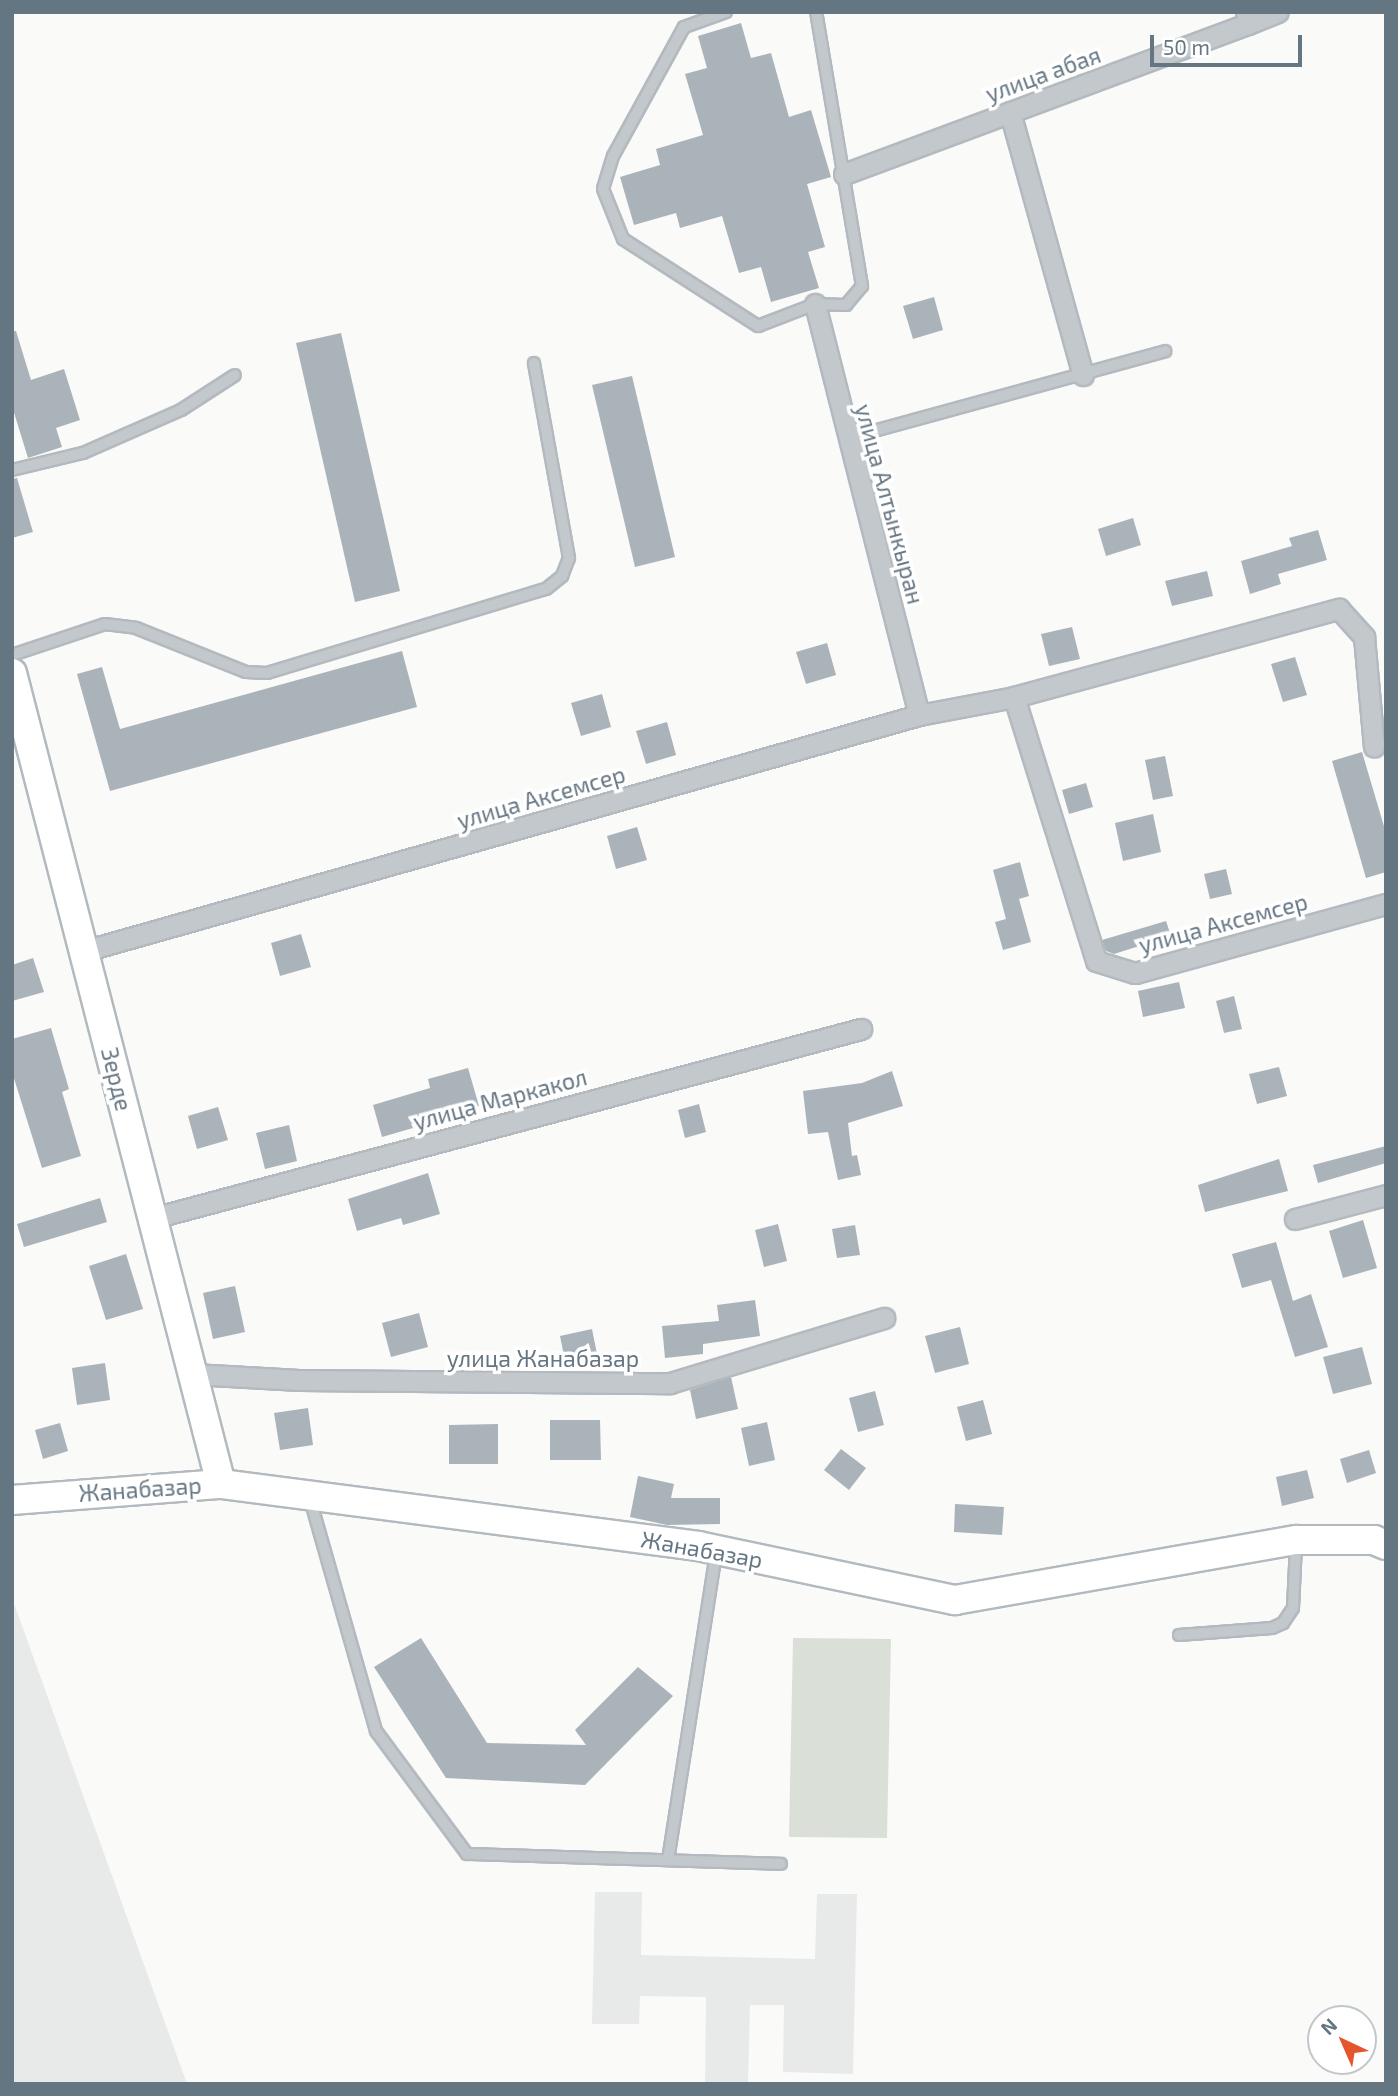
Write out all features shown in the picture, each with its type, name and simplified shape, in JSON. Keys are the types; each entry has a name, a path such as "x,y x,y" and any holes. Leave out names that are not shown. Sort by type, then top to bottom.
{"street":[{"path":"1247,18 1278,12"},
{"name":"улица абая","path":"844,174 1010,112 1247,18"},
{"path":"1010,112 1083,375"},
{"name":"улица Алтынкыран","path":"815,304 919,715"},
{"name":"улица Аксемсер","path":"84,951 919,715 1014,697 1339,609 1364,637 1374,747"},
{"name":"Зерде","path":"12,673 17,708 84,951 221,1484"},
{"name":"улица Аксемсер","path":"1014,697 1096,961 1135,973 1386,904"},
{"name":"улица Маркакол","path":"153,1218 861,1029"},
{"path":"1295,1219 1386,1195"},
{"name":"улица Жанабазар","path":"193,1374 299,1380 670,1383 884,1318"},
{"name":"Жанабазар","path":"12,1500 221,1484 717,1550 955,1600 1297,1540 1374,1540 1386,1545"}],"lane":[{"path":"726,12 684,27 613,156 603,189 623,239 758,326 815,304 846,304 862,286 816,12"},
{"path":"848,438 1165,351"},
{"path":"12,655 105,624 136,628 246,672 267,673 546,589 562,576 569,558 534,363"},
{"path":"12,470 83,453 181,410 235,375"},
{"path":"309,1495 376,1731 467,1854 781,1864"},
{"path":"1179,1635 1272,1628 1283,1623 1293,1608 1297,1540"},
{"path":"668,1860 717,1550"}],"shaded area":[{"path":"12,1598 187,2084 12,2084"},
{"path":"793,1638 891,1639 887,1838 789,1837"},
{"path":"595,1892 642,1892 641,1955 815,1959 817,1894 857,1894 853,2074 783,2072 784,2005 750,2005 748,2084 705,2084 706,1997 640,1996 639,2024 592,2024"}],"building":[{"path":"741,23 751,58 771,53 789,117 811,110 831,177 807,184 825,247 808,252 819,288 771,302 761,267 739,273 722,216 680,228 676,213 634,225 620,177 660,165 656,149 703,135 685,74 707,68 698,36"},
{"path":"934,297 943,330 913,339 903,306"},
{"path":"12,331 16,331 31,380 64,369 80,420 56,428 62,447 28,458 12,406"},
{"path":"341,333 400,591 355,602 296,343"},
{"path":"632,376 675,557 635,567 592,385"},
{"path":"17,478 33,532 12,538 12,479"},
{"path":"1133,518 1141,545 1106,556 1098,529"},
{"path":"1318,530 1327,560 1278,574 1281,584 1250,594 1241,561 1292,546 1289,538"},
{"path":"1207,571 1213,596 1172,606 1165,581"},
{"path":"1072,627 1080,659 1049,666 1041,634"},
{"path":"827,643 836,675 806,684 796,652"},
{"path":"402,651 417,707 110,791 77,674 102,667 120,729"},
{"path":"1295,657 1307,695 1283,702 1271,664"},
{"path":"602,694 611,727 581,736 571,703"},
{"path":"667,722 676,755 646,764 636,731"},
{"path":"1362,752 1386,833 1386,872 1366,878 1332,761"},
{"path":"1165,756 1173,796 1153,800 1145,760"},
{"path":"1086,783 1093,807 1069,814 1062,790"},
{"path":"1153,814 1161,852 1123,861 1115,823"},
{"path":"637,827 647,860 616,869 607,836"},
{"path":"1020,862 1029,896 1019,899 1031,942 1003,950 995,922 1006,919 993,870"},
{"path":"1226,869 1232,894 1210,899 1204,874"},
{"path":"1166,921 1171,936 1114,954 1106,951 1102,940"},
{"path":"301,934 311,967 280,976 271,943"},
{"path":"33,958 44,992 12,1001 12,965"},
{"path":"1179,982 1185,1008 1143,1017 1138,991"},
{"path":"1234,996 1242,1029 1224,1033 1216,1001"},
{"path":"51,1028 69,1089 62,1092 81,1156 42,1168 12,1072 12,1039"},
{"path":"1279,1067 1287,1096 1257,1104 1249,1074"},
{"path":"468,1068 479,1106 411,1124 413,1128 382,1137 373,1105 430,1088 428,1079"},
{"path":"892,1071 903,1106 848,1123 852,1156 857,1155 861,1175 838,1180 828,1132 808,1134 803,1091 862,1083"},
{"path":"699,1104 706,1132 685,1138 678,1110"},
{"path":"218,1107 228,1140 197,1149 188,1116"},
{"path":"289,1125 297,1161 265,1169 256,1133"},
{"path":"1386,1146 1386,1163 1318,1183 1313,1165"},
{"path":"1279,1159 1288,1191 1205,1212 1198,1185"},
{"path":"428,1173 440,1214 403,1225 401,1218 357,1231 348,1199"},
{"path":"100,1198 107,1222 24,1247 17,1224"},
{"path":"1363,1220 1377,1268 1343,1278 1329,1231"},
{"path":"778,1224 787,1261 764,1267 755,1230"},
{"path":"855,1225 860,1255 837,1258 832,1229"},
{"path":"1276,1242 1293,1301 1311,1294 1328,1347 1295,1357 1271,1280 1242,1288 1232,1254"},
{"path":"126,1254 143,1309 106,1320 89,1266"},
{"path":"235,1286 245,1332 213,1339 203,1293"},
{"path":"755,1300 760,1336 703,1344 703,1354 665,1358 662,1326 719,1321 717,1305"},
{"path":"419,1313 428,1347 391,1357 382,1323"},
{"path":"960,1327 969,1364 935,1373 925,1336"},
{"path":"592,1329 598,1359 566,1366 560,1336"},
{"path":"1362,1347 1372,1384 1333,1394 1323,1357"},
{"path":"105,1363 110,1400 77,1405 72,1368"},
{"path":"731,1377 738,1409 696,1419 690,1390"},
{"path":"875,1391 884,1425 858,1432 849,1398"},
{"path":"983,1400 992,1434 966,1441 957,1407"},
{"path":"308,1408 313,1445 280,1450 274,1413"},
{"path":"550,1420 600,1420 601,1460 550,1460"},
{"path":"767,1422 775,1460 749,1466 741,1428"},
{"path":"60,1423 68,1451 43,1459 35,1430"},
{"path":"498,1424 498,1464 449,1464 449,1425"},
{"path":"841,1449 866,1468 849,1490 824,1470"},
{"path":"1369,1450 1376,1473 1347,1483 1340,1459"},
{"path":"1307,1470 1314,1498 1282,1506 1276,1477"},
{"path":"638,1476 674,1484 671,1498 720,1498 720,1524 667,1525 630,1517"},
{"path":"955,1504 1004,1507 1002,1535 954,1532"},
{"path":"421,1638 487,1743 586,1745 575,1730 638,1667 673,1696 585,1785 446,1778 374,1667"}]}
